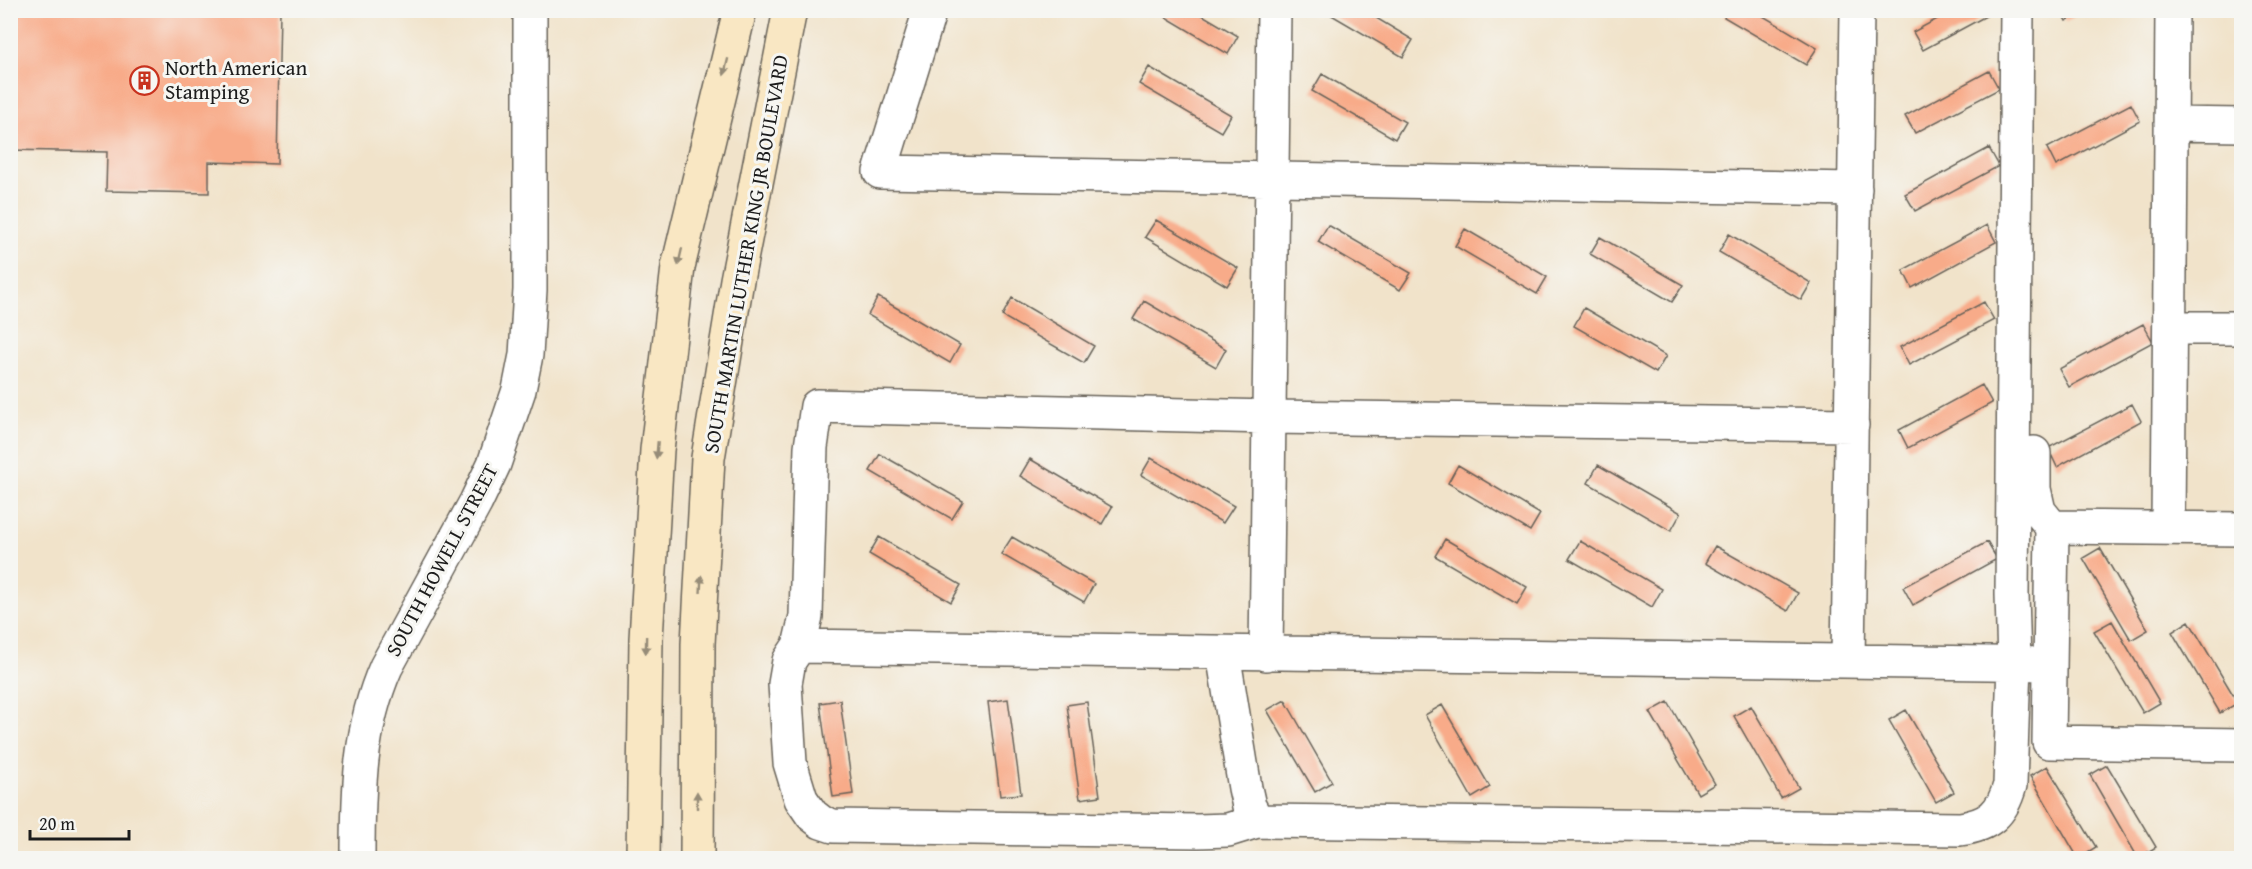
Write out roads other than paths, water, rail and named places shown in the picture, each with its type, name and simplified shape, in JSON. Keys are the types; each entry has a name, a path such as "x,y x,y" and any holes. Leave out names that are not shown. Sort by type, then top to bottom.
{"main road":[{"path":"643,858 646,639 657,450 678,267 740,10"},
{"name":"SOUTH MARTIN LUTHER KING JR BOULEVARD","path":"697,858 698,644 708,458 737,280 790,10"}],"street":[{"name":"SOUTH HOWELL STREET","path":"357,858 358,783 369,714 376,688 494,464 519,390 526,355 530,290 530,10"},
{"path":"930,10 880,172 1855,189"},
{"path":"1266,654 1274,10"},
{"path":"1848,661 1857,10"},
{"path":"1852,424 1270,417 817,406 812,447 806,616 799,646 789,662 785,684 789,763 801,799 812,815 821,822 834,826 1198,831 1228,830 1257,821 1960,829 1977,826 1994,817 2006,802 2010,785 2014,663 2012,594 2017,10"},
{"path":"2038,10 2034,489 2039,511 2052,528 2049,742 2241,745"},
{"path":"2168,528 2172,10"},
{"path":"2171,124 2241,125"},
{"path":"2170,328 2241,328"},
{"path":"2052,528 2241,529"},
{"path":"799,646 2050,664"},
{"path":"1223,653 1245,788 1249,806 1257,821"}],"place":[{"name":"North American Stamping","path":"144,80"}]}
